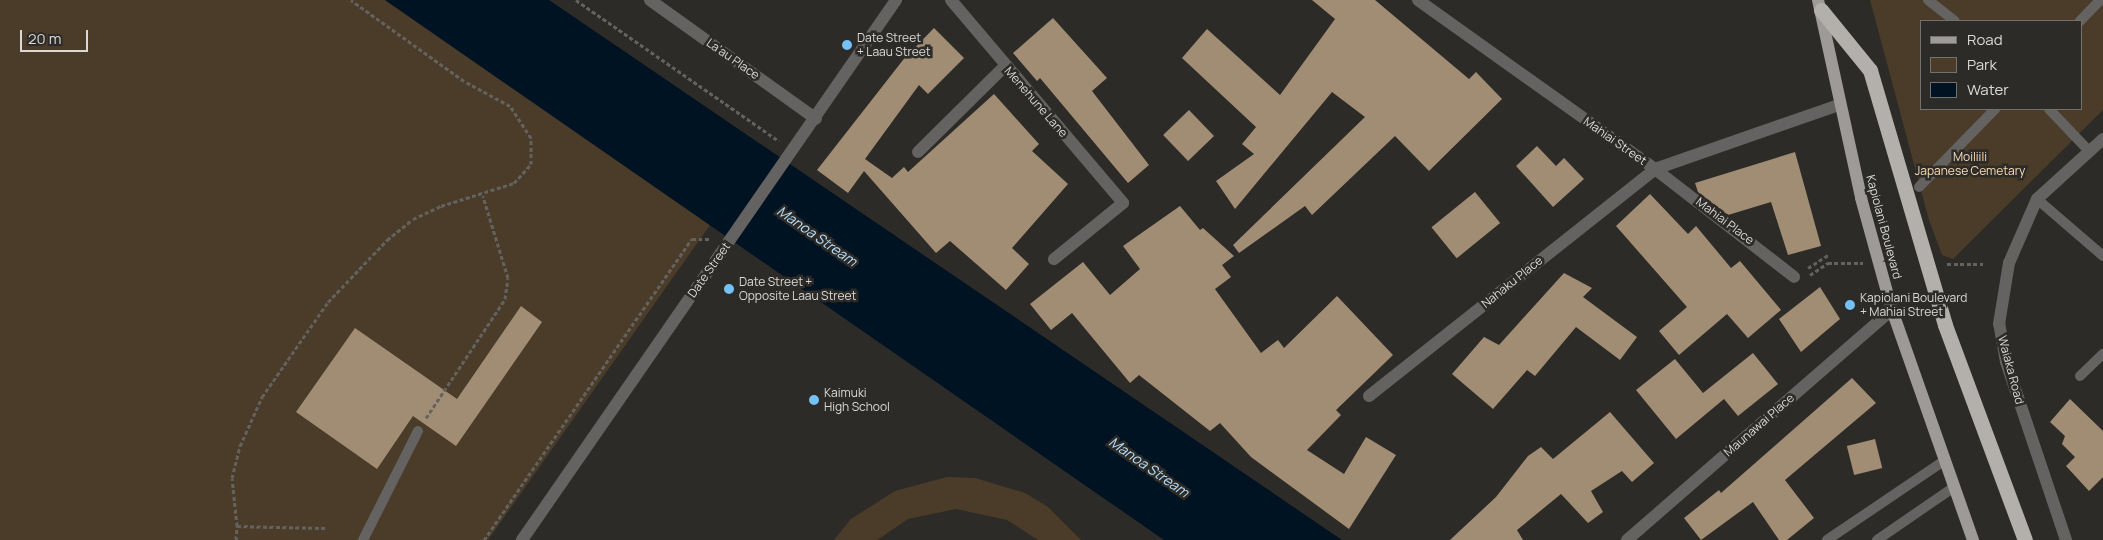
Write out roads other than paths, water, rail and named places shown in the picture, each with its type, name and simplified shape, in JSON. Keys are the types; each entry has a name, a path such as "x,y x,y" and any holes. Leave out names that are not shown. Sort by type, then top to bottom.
{"highway":[{"path":"1819,5 1870,70 1936,297 2025,540"}],"main road":[{"name":"Kapiolani Boulevard","path":"1819,5 1839,105 1892,310 1973,540"}],"street":[{"name":"La'au Place","path":"650,0 816,119"},
{"name":"Date Street","path":"522,540 725,246 794,151 896,0"},
{"name":"Menehune Lane","path":"951,0 1005,66 1123,202 1054,259"},
{"name":"Mahiai Street","path":"1418,0 1655,169 1839,105"},
{"path":"918,152 1005,66"},
{"name":"Waiaka Road","path":"2066,540 2006,362 1999,324 2009,263 2037,199 2088,150 2102,142"},
{"name":"Mahiai Place","path":"1655,169 1794,277"},
{"name":"Nahaku Place","path":"1369,396 1655,169"},
{"name":"Maunawai Place","path":"1627,540 1892,310"}],"lane":[{"path":"1928,0 1954,20"},
{"path":"2081,20 2100,0"},
{"path":"1919,187 1994,110"},
{"path":"2050,110 2088,150"},
{"path":"2037,199 2103,256"},
{"path":"2080,376 2103,354"},
{"path":"363,540 418,432"},
{"path":"1827,540 1944,460"},
{"path":"1877,540 1954,487"}],"water":[{"name":"Manoa Stream","path":"385,0 549,0 1342,540 1164,540"}],"place":[{"name":"Date Street + Laau Street","path":"847,45"},
{"name":"Date Street + Opposite Laau Street","path":"729,289"},
{"name":"Kapiolani Boulevard + Mahiai Street","path":"1850,305"},
{"name":"Kaimuki High School","path":"814,400"}],"park label":[{"name":"Moiliili Japanese Cemetary","path":"1970,164"}]}
